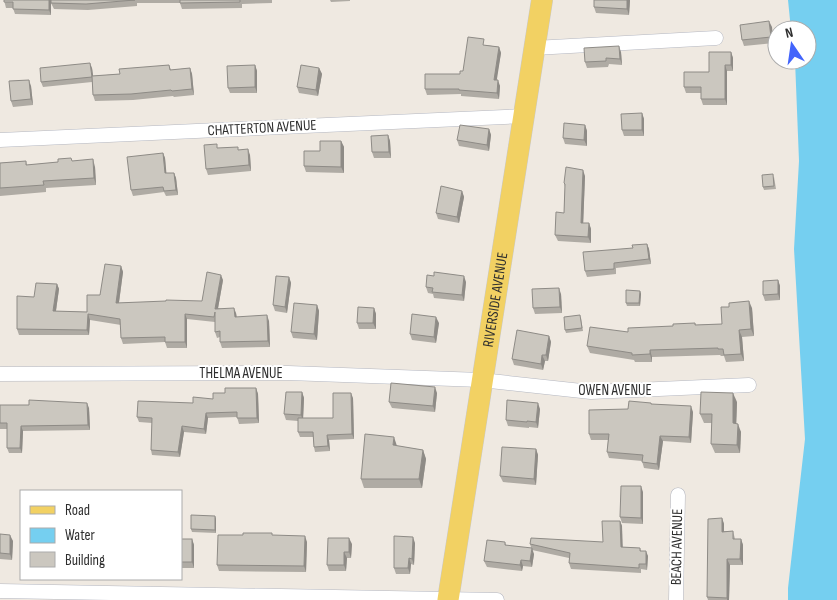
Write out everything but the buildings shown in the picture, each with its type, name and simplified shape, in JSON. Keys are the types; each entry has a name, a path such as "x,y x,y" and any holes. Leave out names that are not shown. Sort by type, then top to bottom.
{"main road":[{"name":"RIVERSIDE AVENUE","path":"448,600 542,0"}],"street":[{"path":"534,48 716,38"},
{"name":"CHATTERTON AVENUE","path":"0,140 524,116"},
{"name":"THELMA AVENUE","path":"0,374 288,373 481,380"},
{"name":"OWEN AVENUE","path":"481,380 591,392 749,385"},
{"name":"BEACH AVENUE","path":"676,600 678,495"},
{"path":"0,591 497,600"}],"water":[{"path":"788,0 837,0 837,600 788,600 805,439 794,249 799,161 795,70 817,70 817,20 790,20"}]}
